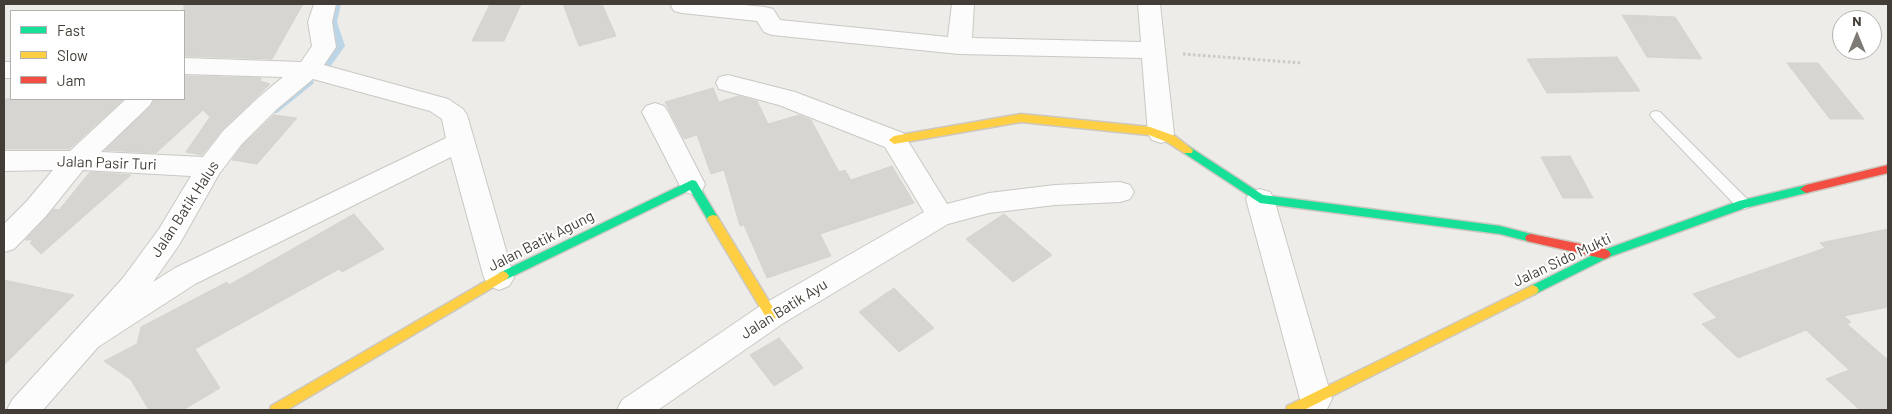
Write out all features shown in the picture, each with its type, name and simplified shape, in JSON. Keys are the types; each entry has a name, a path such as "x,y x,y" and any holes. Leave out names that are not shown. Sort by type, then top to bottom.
{"street":[{"name":"Jalan Batik Halus","path":"23,410 133,286 169,237 210,167 238,132 268,102 308,70 324,47 320,22 325,4"},
{"path":"959,46 963,4"},
{"path":"1149,4 1161,134"},
{"path":"682,5 765,14 772,27 959,46 1153,51"},
{"path":"185,66 308,70 439,104 454,114 460,142 499,278"},
{"path":"728,83 786,98 894,140 1021,118 1161,134 1260,199 1500,230 1536,240 1605,254"},
{"path":"4,241 36,209 76,160 139,100"},
{"path":"655,112 692,184 771,316"},
{"path":"894,140 940,216"},
{"path":"85,339 185,276 460,142"},
{"name":"Jalan Pasir Turi","path":"4,161 76,160 210,167"},
{"name":"Jalan Sido Mukti","path":"1304,404 1605,254 1743,204 1888,169"},
{"name":"Jalan Batik Agung","path":"276,410 499,278 692,184"},
{"name":"Jalan Batik Ayu","path":"633,410 771,316 940,216 989,203 1055,195 1120,192"},
{"path":"1260,199 1304,404"}],"lane":[{"path":"1656,115 1743,204"}],"path":[{"path":"1153,51 1302,63"}],"building":[{"path":"184,4 303,4 272,59 185,56"},
{"path":"490,4 521,4 504,41 472,41"},
{"path":"563,4 602,4 616,36 579,46"},
{"path":"1622,15 1675,17 1702,59 1647,57"},
{"path":"1617,57 1640,91 1547,93 1527,59"},
{"path":"1787,63 1818,63 1864,119 1830,119"},
{"path":"185,76 261,78 260,81 270,84 222,130 202,155 186,152 210,117 203,110 156,153 105,150 151,106 154,100 185,100"},
{"path":"713,88 719,102 738,96 757,101 768,124 799,115 811,120 839,172 845,170 851,180 892,166 914,203 820,234 831,256 767,278 744,225 740,226 724,170 711,174 697,135 684,139 665,102"},
{"path":"4,99 123,100 69,149 4,149"},
{"path":"274,115 297,118 257,164 232,160 242,146"},
{"path":"1570,156 1593,198 1563,198 1541,157"},
{"path":"90,172 131,175 41,254 30,243 33,240 25,240 54,209 59,210"},
{"path":"354,214 384,249 342,272 339,269 195,349 220,388 183,410 149,410 131,380 104,361 137,344 141,327 227,282 229,285"},
{"path":"1004,214 1052,255 1013,282 966,239"},
{"path":"1888,229 1888,307 1844,316 1851,322 1847,324 1888,360 1888,410 1860,410 1826,379 1849,370 1806,330 1738,358 1702,324 1717,318 1693,294 1825,248 1820,243"},
{"path":"4,280 74,295 4,365"},
{"path":"894,288 934,328 899,352 859,312"},
{"path":"779,338 803,368 774,386 750,355"}],"waterway":[{"path":"327,65 341,46 333,22 337,4"},
{"path":"274,111 310,82"}],"traffic: fast":[{"path":"1188,150 1260,199 1500,230 1531,238"},
{"path":"503,276 692,184 713,219"},
{"path":"1533,290 1605,254 1743,204 1806,189"}],"traffic: slow":[{"path":"894,140 1021,118 1150,131 1171,139 1188,150"},
{"path":"713,219 771,315"},
{"path":"276,410 503,276"},
{"path":"1292,410 1533,290"}],"traffic: jam":[{"path":"1806,189 1888,169"},
{"path":"1531,238 1605,254"}]}
